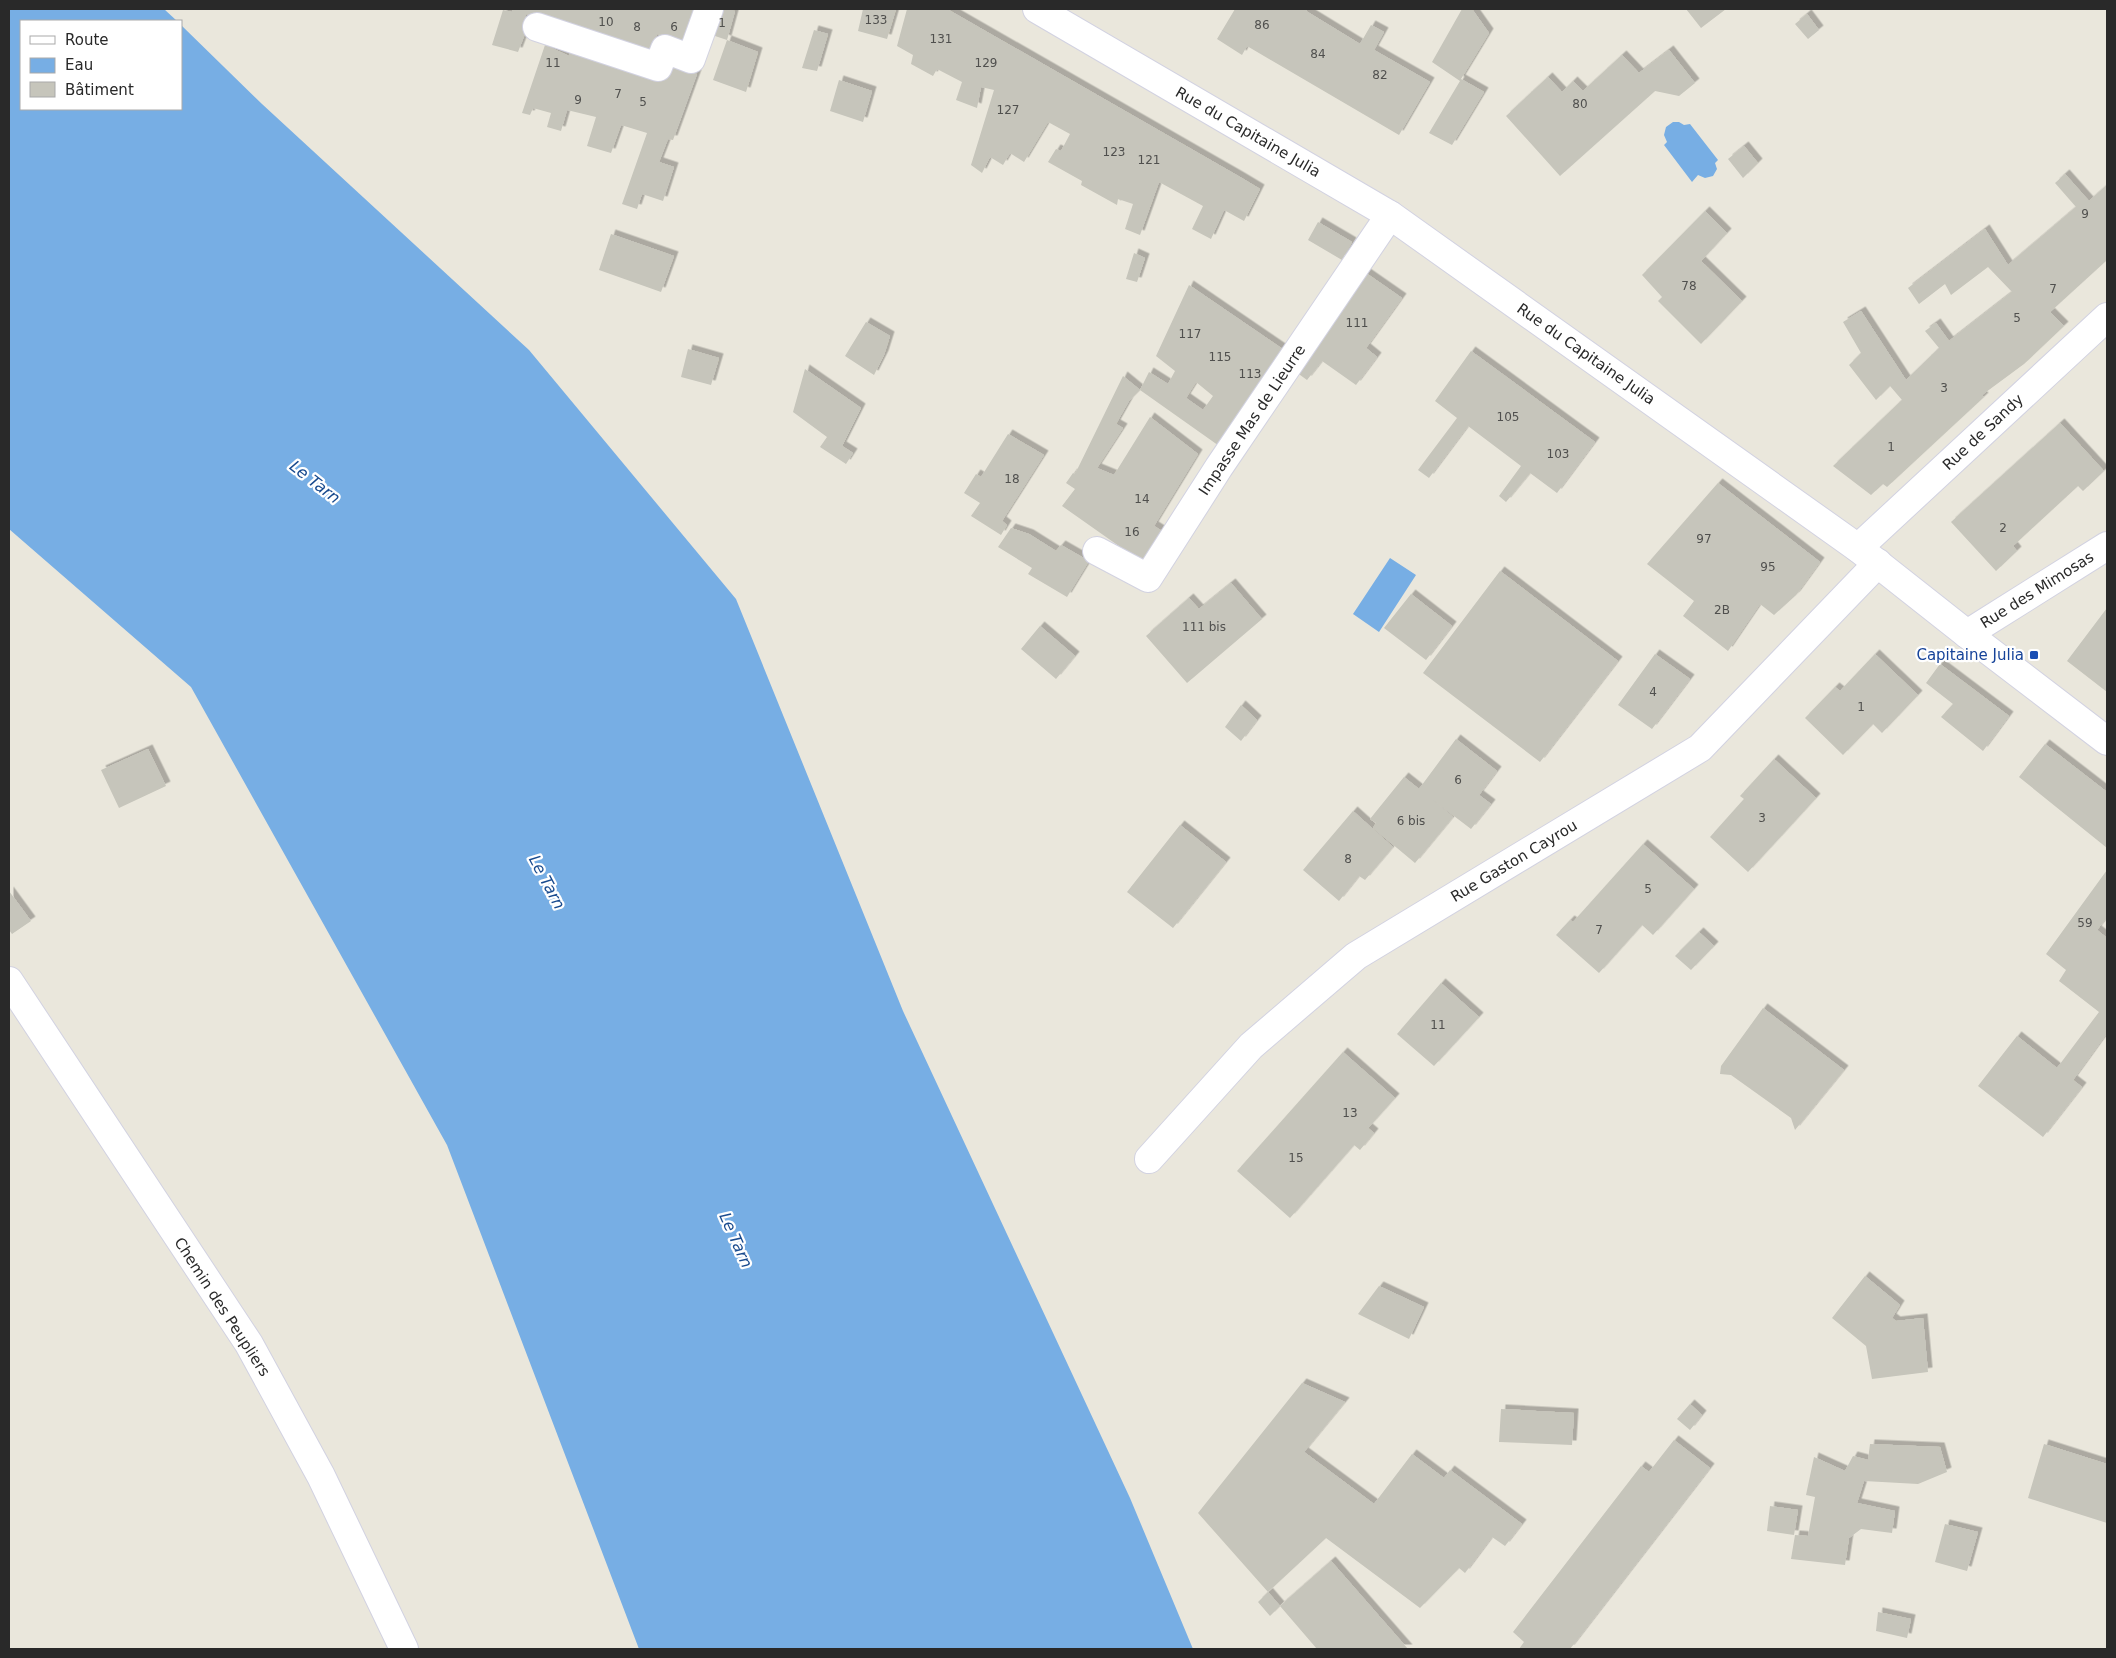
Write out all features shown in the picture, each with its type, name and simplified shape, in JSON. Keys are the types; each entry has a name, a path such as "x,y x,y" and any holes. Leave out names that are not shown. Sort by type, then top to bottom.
{"street":[{"path":"537,27 658,68 665,49 691,59 709,9"},
{"name":"Rue du Capitaine Julia","path":"1037,9 1390,215 1868,556 2107,741"},
{"name":"Impasse Mas de Lieurre","path":"1097,551 1148,578 1219,467 1390,215"},
{"name":"Rue de Sandy","path":"1868,556 2107,317"},
{"name":"Rue des Mimosas","path":"1967,634 2107,546"},
{"name":"Rue Gaston Cayrou","path":"1149,1159 1251,1046 1356,956 1700,748 1868,556"},
{"name":"Chemin des Peupliers","path":"9,981 249,1344 321,1476 404,1649"}],"water":[{"name":"Le Tarn","path":"9,9 164,9 176,20 20,20 20,110 182,110 182,26 262,104 529,350 736,599 903,1011 1130,1498 1193,1649 639,1649 447,1145 191,687 9,529"},
{"path":"1673,122 1679,122 1684,125 1690,124 1718,160 1715,163 1717,169 1713,176 1705,178 1698,175 1692,182 1664,145 1667,142 1664,135 1666,127"},
{"path":"1390,558 1416,575 1379,632 1353,614"}],"building":[{"path":"513,9 698,9 686,42 657,34 650,53 526,14 526,31 518,52 492,45 503,10 512,12"},
{"path":"718,9 735,11 727,40 709,34"},
{"path":"863,9 896,9 887,39 858,31"},
{"path":"907,9 947,9 1260,189 1244,221 1224,210 1211,239 1192,229 1203,206 1159,182 1140,235 1125,229 1133,204 1118,199 1117,205 1081,185 1082,181 1048,162 1056,149 1061,151 1070,134 1048,122 1024,162 1010,153 1003,165 990,157 982,173 971,165 994,90 981,87 977,108 956,100 962,82 937,69 933,76 911,64 913,55 897,46"},
{"path":"1235,9 1308,9 1306,11 1360,44 1371,25 1384,32 1374,50 1430,82 1399,135 1247,46 1242,55 1217,39"},
{"path":"1462,9 1472,9 1489,33 1461,79 1484,92 1452,145 1429,133 1460,81 1432,62"},
{"path":"1686,9 1726,9 1701,28"},
{"path":"1807,14 1819,30 1808,39 1795,24"},
{"path":"814,30 828,34 817,71 802,68"},
{"path":"727,40 758,52 746,92 713,80"},
{"path":"545,45 569,56 571,49 666,79 670,66 697,74 673,140 668,139 659,162 674,167 663,201 642,194 637,209 622,204 647,133 621,125 611,153 587,146 596,117 567,110 561,131 547,127 551,113 533,108 530,115 522,113"},
{"path":"1669,50 1695,83 1679,96 1655,91 1560,176 1506,116 1548,77 1562,92 1573,81 1583,91 1622,55 1639,73"},
{"path":"839,80 872,91 863,122 830,111"},
{"path":"1744,146 1758,163 1743,178 1728,159"},
{"path":"2065,174 2089,201 2107,185 2107,260 2050,312 2064,326 2024,364 1982,395 1984,397 1887,487 1883,484 1871,495 1833,466 1902,400 1890,386 1876,400 1849,365 1861,353 1843,322 1861,311 1906,380 1939,348 1925,331 1936,323 1949,341 2012,292 1988,267 1951,295 1945,284 1919,304 1908,288 1985,229 2008,265 2076,207 2055,183"},
{"path":"1705,211 1727,233 1701,261 1742,301 1701,344 1658,301 1662,297 1642,275"},
{"path":"1318,222 1352,242 1342,260 1308,240"},
{"path":"611,234 674,256 661,292 599,270"},
{"path":"1134,253 1145,258 1137,282 1126,279"},
{"path":"1366,273 1402,298 1366,348 1377,357 1356,385 1322,361 1307,380 1296,372"},
{"path":"1189,285 1287,352 1222,448 1140,390 1149,372 1168,384 1175,371 1156,356","holes":["1196,382 1213,396 1203,410 1186,398"]},
{"path":"866,322 890,336 884,355 874,375 845,356"},
{"path":"688,349 719,358 711,385 681,377"},
{"path":"1471,351 1595,442 1557,493 1530,473 1506,502 1499,496 1521,466 1468,426 1429,478 1418,470 1457,418 1435,401"},
{"path":"805,369 861,408 842,446 853,453 846,464 820,447 827,437 793,412"},
{"path":"1123,376 1140,390 1129,401 1116,424 1123,428 1097,468 1114,475 1150,417 1198,454 1154,526 1162,531 1143,563 1062,506 1075,489 1066,483 1073,473 1075,474"},
{"path":"2060,423 2104,471 2083,491 2078,486 2013,546 2017,551 1996,571 1951,522"},
{"path":"1008,434 1044,455 1002,521 1007,525 1001,535 971,516 980,503 964,493 976,474 981,477"},
{"path":"1718,483 1820,562 1796,595 1774,615 1760,604 1728,651 1683,616 1694,601 1647,564"},
{"path":"1011,528 1029,534 1056,551 1061,545 1089,561 1067,597 1028,574 1032,568 998,547"},
{"path":"1500,571 1618,661 1540,762 1423,673"},
{"path":"1231,583 1262,619 1187,683 1146,636 1189,598 1199,609"},
{"path":"1411,594 1452,626 1426,660 1384,628"},
{"path":"2107,608 2107,692 2067,661"},
{"path":"1040,626 1075,656 1056,679 1021,649"},
{"path":"1655,654 1690,679 1652,729 1618,705"},
{"path":"1875,654 1918,695 1882,733 1873,724 1843,755 1805,718 1835,687 1840,691"},
{"path":"1940,664 2009,716 1983,751 1941,717 1953,704 1926,683"},
{"path":"1241,705 1257,720 1241,741 1225,727"},
{"path":"1456,739 1497,771 1479,795 1491,804 1471,829 1433,800 1453,817 1415,863 1373,828 1376,823 1370,819 1404,777 1419,789"},
{"path":"2045,744 2107,792 2107,848 2019,777"},
{"path":"148,749 166,786 119,808 101,770"},
{"path":"1774,759 1816,798 1748,872 1710,837 1744,799 1740,796"},
{"path":"1353,811 1393,847 1365,880 1359,876 1339,901 1303,870"},
{"path":"1180,825 1226,862 1173,928 1127,892"},
{"path":"1643,844 1694,889 1653,935 1642,925 1599,973 1556,935 1570,920 1573,922"},
{"path":"2107,870 2107,917 2097,930 2107,938 2107,1033 2073,1080 2082,1087 2043,1137 1978,1086 2017,1036 2057,1068 2099,1012 2059,981 2066,970 2046,954"},
{"path":"9,891 31,921 12,934 9,930"},
{"path":"1699,932 1714,946 1691,970 1675,956"},
{"path":"1441,983 1479,1017 1434,1066 1397,1034"},
{"path":"1763,1008 1844,1070 1795,1130 1791,1118 1731,1075 1720,1074 1721,1066"},
{"path":"1343,1052 1395,1098 1368,1128 1374,1133 1360,1150 1354,1145 1290,1218 1237,1171"},
{"path":"1865,1276 1900,1305 1892,1318 1896,1321 1923,1318 1928,1372 1872,1379 1866,1346 1832,1318"},
{"path":"1379,1286 1424,1307 1409,1339 1358,1314"},
{"path":"1302,1383 1345,1402 1304,1452 1374,1504 1412,1454 1444,1478 1450,1470 1522,1524 1505,1546 1492,1537 1465,1573 1459,1568 1420,1608 1326,1538 1268,1592 1198,1513"},
{"path":"1690,1404 1702,1415 1690,1430 1677,1419"},
{"path":"1501,1409 1574,1413 1572,1445 1499,1442"},
{"path":"1674,1440 1710,1468 1570,1649 1519,1649 1524,1642 1513,1632 1641,1466 1649,1472"},
{"path":"1870,1444 1940,1447 1947,1472 1918,1484 1864,1481 1857,1503 1895,1511 1892,1533 1861,1529 1849,1538 1845,1565 1791,1559 1795,1535 1808,1536 1815,1497 1806,1495 1814,1457 1845,1471 1853,1456 1868,1460"},
{"path":"2044,1444 2107,1464 2107,1523 2028,1498"},
{"path":"1770,1506 1798,1510 1794,1535 1767,1531"},
{"path":"1945,1524 1978,1532 1967,1571 1935,1562"},
{"path":"1331,1561 1408,1649 1317,1649 1280,1606"},
{"path":"1268,1592 1280,1606 1270,1616 1258,1602"},
{"path":"1878,1612 1911,1619 1907,1638 1876,1631"}],"place":[{"name":"Capitaine Julia","path":"2034,655"}]}
